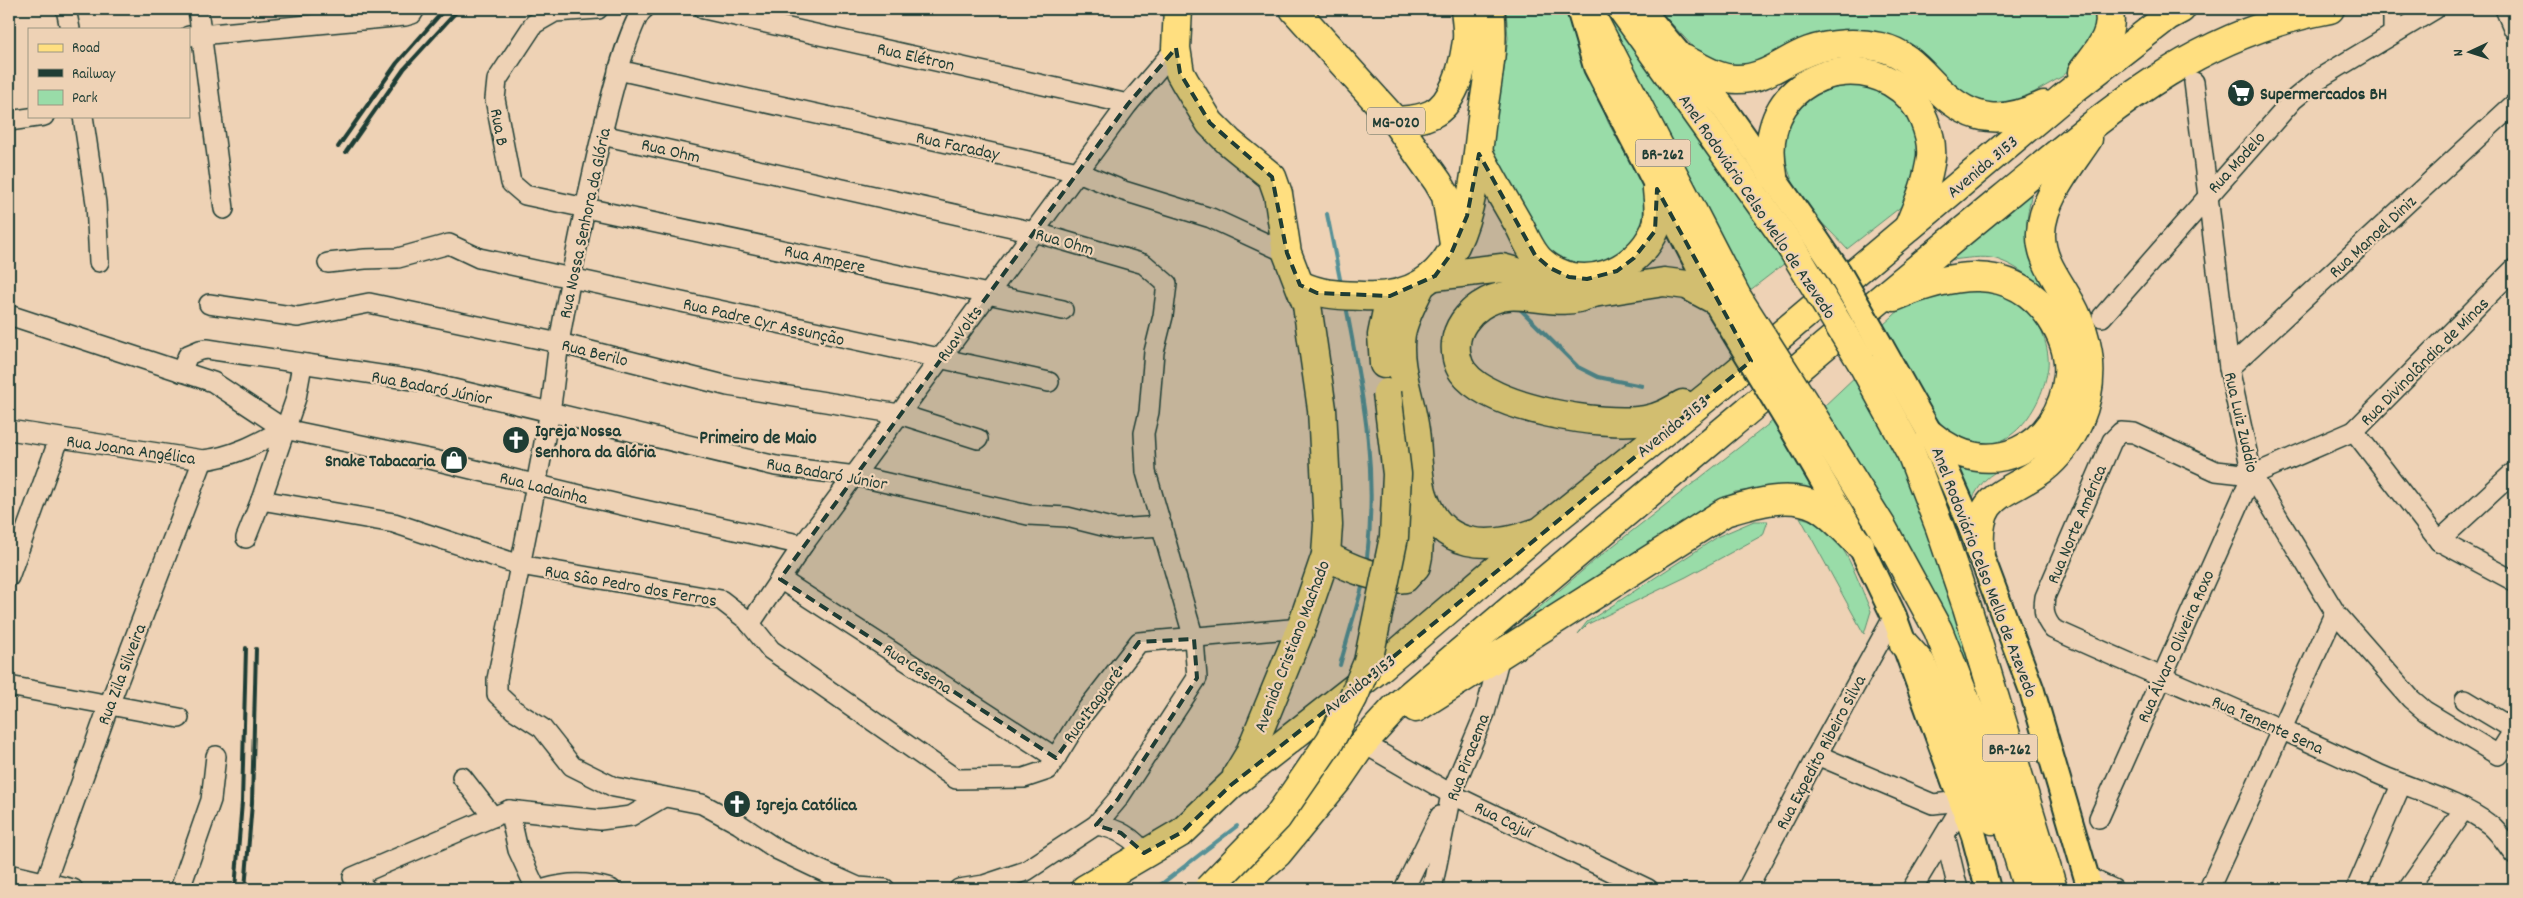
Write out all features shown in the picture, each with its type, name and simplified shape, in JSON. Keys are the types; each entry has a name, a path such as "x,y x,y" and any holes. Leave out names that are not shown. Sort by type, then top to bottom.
{"highway":[{"name":"MG-020","path":"1294,9 1395,121 1438,182 1446,196 1454,245"},
{"name":"MG-020","path":"1395,121 1415,120 1433,114 1442,106 1455,86 1466,47 1465,9"},
{"path":"1326,555 1351,568 1394,580 1405,578 1416,566 1422,494 1415,431 1407,386 1401,367 1402,334 1428,280 1447,260 1467,216 1479,154 1483,110 1491,67 1493,32 1490,9"},
{"name":"BR-262","path":"1588,9 1724,302 1799,418 1882,527 1938,630 1986,751 2027,889"},
{"name":"Anel Rodoviário Celso Mello de Azevedo","path":"1622,9 1802,241 1872,354 1940,528 1967,606 2053,889"},
{"path":"1684,58 1706,71 1736,79 1764,74 1809,51 1857,43 1881,47 1910,60 1954,103 1985,117 2002,120 2023,115 2065,96 2106,38 2110,15 2108,9"},
{"name":"Avenida 3153","path":"1153,848 1182,832 1231,785 1381,667 1542,530 1712,393 2065,96 2168,16 2181,9"},
{"name":"Avenida 3153","path":"1368,737 1395,708 1508,611 1871,306 2112,110 2171,68 2193,57 2252,30 2330,9"},
{"name":"Avenida Cristiano Machado","path":"1179,24 1180,73 1210,123 1229,142 1272,177 1278,194 1287,253 1306,304 1322,410 1328,525 1326,555 1301,628 1250,755 1231,785"},
{"path":"1773,175 1769,152 1773,128 1783,107 1798,90 1818,77 1840,71 1864,72 1886,79 1910,98 1920,111 1929,133 1931,156 1926,179 1907,230"},
{"path":"1980,551 1980,527 1988,505 2002,491 2036,473 2053,459 2070,438 2083,409 2090,364 2086,336 2076,312 2047,263 2042,249 2041,233 2044,217 2054,193 2088,140 2112,110"},
{"path":"1479,154 1536,255 1550,268 1569,277 1587,279 1606,275 1634,258 1655,230 1659,211 1658,189"},
{"path":"1300,285 1317,293 1379,296 1428,280 1502,268 1593,293"},
{"path":"1871,306 1939,281 1956,277 1987,278 2012,284 2030,295 2047,312 2058,331 2068,365 2065,391 2056,413 2042,433 2028,446 2007,456 1985,459 1951,450 1931,435"},
{"path":"1712,393 1695,398 1656,418 1620,422 1540,412 1481,387 1463,373 1456,350 1459,330 1479,306 1505,294 1568,301 1593,293 1664,282 1687,285 1724,302"},
{"path":"1208,889 1277,818 1330,741 1353,698 1368,662 1394,537 1397,474 1387,393 1379,296"},
{"path":"1422,494 1434,519 1454,537 1475,543 1511,542 1542,530"},
{"path":"1236,889 1278,853 1338,781 1368,737 1500,656 1725,512 1764,500 1789,501 1815,506 1831,516 1860,545"},
{"path":"1904,644 1921,664 2027,889"},
{"path":"1085,889 1153,848"}],"main road":[{"name":"BR-262","path":"1579,9 1596,67 1658,189 1724,302"},
{"name":"Anel Rodoviário Celso Mello de Azevedo","path":"1641,9 1684,58 1773,175 1802,241"},
{"name":"Anel Rodoviário Celso Mello de Azevedo","path":"1872,354 1931,435 1954,484 2032,691 2088,883"},
{"name":"BR-262","path":"1799,418 1894,616 1904,644"},
{"path":"1904,644 1974,836 1988,889"}],"street":[{"path":"66,9 70,28"},
{"path":"198,9 195,35 224,209"},
{"path":"195,35 336,15 405,16 412,14 415,9"},
{"name":"Rua B","path":"586,207 524,195 510,183 495,99 497,80 534,24 555,12 598,9"},
{"name":"Rua Nossa Senhora da Glória","path":"644,9 632,25 618,70 586,207 559,343 550,413 497,679 497,694 514,710 542,728 572,766 614,787 664,797"},
{"name":"Rua Elétron","path":"704,9 1128,104"},
{"path":"2390,9 2393,17 2393,32"},
{"name":"Rua Modelo","path":"2102,317 2206,195 2293,100 2320,78 2393,32 2435,9"},
{"path":"2505,9 2514,30"},
{"name":"Rua Volts","path":"750,624 803,545 856,476 899,414 1128,104 1179,24"},
{"name":"Rua Faraday","path":"618,70 1078,172 1124,191 1211,218 1287,253"},
{"name":"Rua Luiz Zuddio","path":"2194,82 2206,195 2229,368 2252,475 2335,612 2411,699 2425,711 2498,755 2510,736 2510,727 2465,700"},
{"name":"Rua Manoel Diniz","path":"2229,368 2514,104"},
{"path":"9,120 28,118"},
{"path":"83,118 96,203 99,262"},
{"name":"Rua Ohm","path":"602,135 1034,232 1144,264 1167,284 1163,316 1154,352 1149,412 1144,433 1146,472 1194,639 1197,678 1118,799 1096,825 1026,871 984,885 959,889"},
{"name":"Rua Ampere","path":"586,207 1063,310"},
{"name":"Rua Padre Cyr Assunção","path":"328,263 398,258 449,244 479,258 939,360 1049,382"},
{"name":"Rua Divinolândia de Minas","path":"2354,431 2514,269"},
{"name":"Rua Berilo","path":"209,304 298,317 369,303 559,343 728,386 899,414 978,439"},
{"path":"9,315 213,382 284,429"},
{"name":"Rua Badaró Júnior","path":"182,372 188,355 200,350 245,354 302,365 420,381 776,466 856,476 1028,515 1067,517 1115,529 1162,526"},
{"path":"246,538 296,398 302,365"},
{"path":"252,446 257,435 257,411"},
{"name":"Rua Joana Angélica","path":"9,430 203,460 220,458 252,446 284,429"},
{"name":"Rua Ladainha","path":"284,429 434,460 803,545"},
{"path":"2252,475 2354,431 2439,541 2514,581"},
{"name":"Rua Norte América","path":"2046,621 2043,610 2045,597 2112,441 2120,432 2134,433 2216,470 2252,475"},
{"path":"9,577 58,439"},
{"name":"Rua Zila Silveira","path":"44,885 109,705 203,460"},
{"path":"2439,541 2514,472"},
{"name":"Rua Álvaro Oliveira Roxo","path":"2099,818 2252,475"},
{"name":"Rua São Pedro dos Ferros","path":"261,500 394,523 520,565 721,600 750,624 771,650 956,779 1024,778 1052,764"},
{"name":"Rua Cesena","path":"780,579 1052,764"},
{"path":"2209,889 2335,612"},
{"name":"Rua Expedito Ribeiro Silva","path":"1748,889 1817,755 1894,616"},
{"name":"Rua Tenente Sena","path":"2046,621 2053,629 2160,678 2281,728 2402,785 2464,809 2491,826 2514,854"},
{"path":"1194,639 1301,628"},
{"name":"Rua Itaguaré","path":"1052,764 1082,717 1139,642 1194,639"},
{"name":"Rua Piracema","path":"1432,889 1451,794 1485,713 1500,656"},
{"path":"9,686 179,718"},
{"name":"Rua Cajuí","path":"1368,737 1451,794 1648,889"},
{"path":"1817,755 1933,804 1961,803 1945,835 1912,889"},
{"path":"180,889 211,800 216,756"},
{"path":"462,777 501,814 536,889"},
{"path":"2356,889 2402,785"},
{"path":"1404,889 1451,794"},
{"path":"359,883 501,814 600,820 631,816 664,797 702,804 739,824 778,850 858,887 885,889"},
{"path":"2408,889 2464,809"},
{"path":"1096,825 1121,832 1138,844 1153,848"},
{"path":"1945,835 1958,889"},
{"path":"9,874 44,885 73,889"},
{"path":"544,889 566,883 591,884 611,889"},
{"path":"2088,883 2113,889"}],"highlighted area":[{"path":"1176,48 1180,73 1210,123 1272,177 1287,253 1300,285 1317,293 1390,296 1435,276 1451,254 1467,216 1479,154 1535,255 1550,268 1569,277 1587,279 1617,271 1634,258 1655,231 1657,189 1751,361 1381,667 1231,785 1182,832 1144,853 1121,833 1096,825 1118,799 1197,678 1194,639 1139,642 1056,758 780,579 1128,104"}],"shaded area":[{"path":"262,9 322,9 263,18"}],"green space":[{"path":"1506,9 1565,9 1608,122 1641,183 1648,213 1640,238 1617,259 1592,266 1568,262 1541,248 1485,150 1488,112 1502,83 1508,38"},
{"path":"1602,9 1612,9 1789,260 1749,291"},
{"path":"1658,9 2093,9 2099,17 2094,41 2063,76 2019,101 1987,109 1959,93 1937,67 1911,45 1877,35 1752,66 1729,68 1708,63"},
{"path":"1865,85 1888,91 1900,99 1909,110 1917,137 1918,167 1916,195 1847,249 1804,201 1791,179 1785,148 1786,134 1791,121 1800,109 1812,99 1828,90 1846,86"},
{"path":"2033,185 2028,210 2027,243 2029,252 2040,275 2061,302 2070,323 2077,350 2078,380 2071,407 2061,427 2038,450 1986,479 1970,503 1953,459 1979,464 1992,464 2013,459 2027,452 2040,442 2050,430 2068,400 2072,385 2074,365 2066,326 2045,292 2014,267 1996,259 1979,257 1950,260"},
{"path":"1976,274 2013,296 2030,310 2044,337 2048,360 2045,383 2039,398 2031,413 2020,427 2008,437 1994,444 1978,445 1961,440 1950,433 1939,421 1907,371 1883,325 1923,289"},
{"path":"1858,374 1924,510 1989,724 1822,408"},
{"path":"1774,420 1831,503 1775,487 1735,492 1506,636 1595,560"},
{"path":"1800,517 1815,522 1827,531 1846,554 1871,611 1864,634"},
{"path":"1754,521 1768,521 1763,535 1686,577 1588,624 1578,634 1587,622 1719,536"}],"waterway":[{"path":"1327,214 1341,284"},
{"path":"1346,306 1363,401 1370,462 1371,492 1367,558"},
{"path":"1518,307 1578,367 1598,377 1642,386"},
{"path":"1340,665 1363,584"},
{"path":"1155,889 1237,826"}],"railway":[{"path":"338,147 397,63 445,9"},
{"path":"346,152 404,69 459,9"},
{"path":"235,889 242,802 246,648"},
{"path":"245,889 252,803 256,649"}],"place":[{"name":"Supermercados BH","path":"2241,93"},
{"name":"Igreja Nossa Senhora da Glória","path":"516,440"},
{"name":"Snake Tabacaria","path":"454,460"},
{"name":"Igreja Católica","path":"737,804"}],"district":[{"name":"Primeiro de Maio","path":"758,436"}]}
